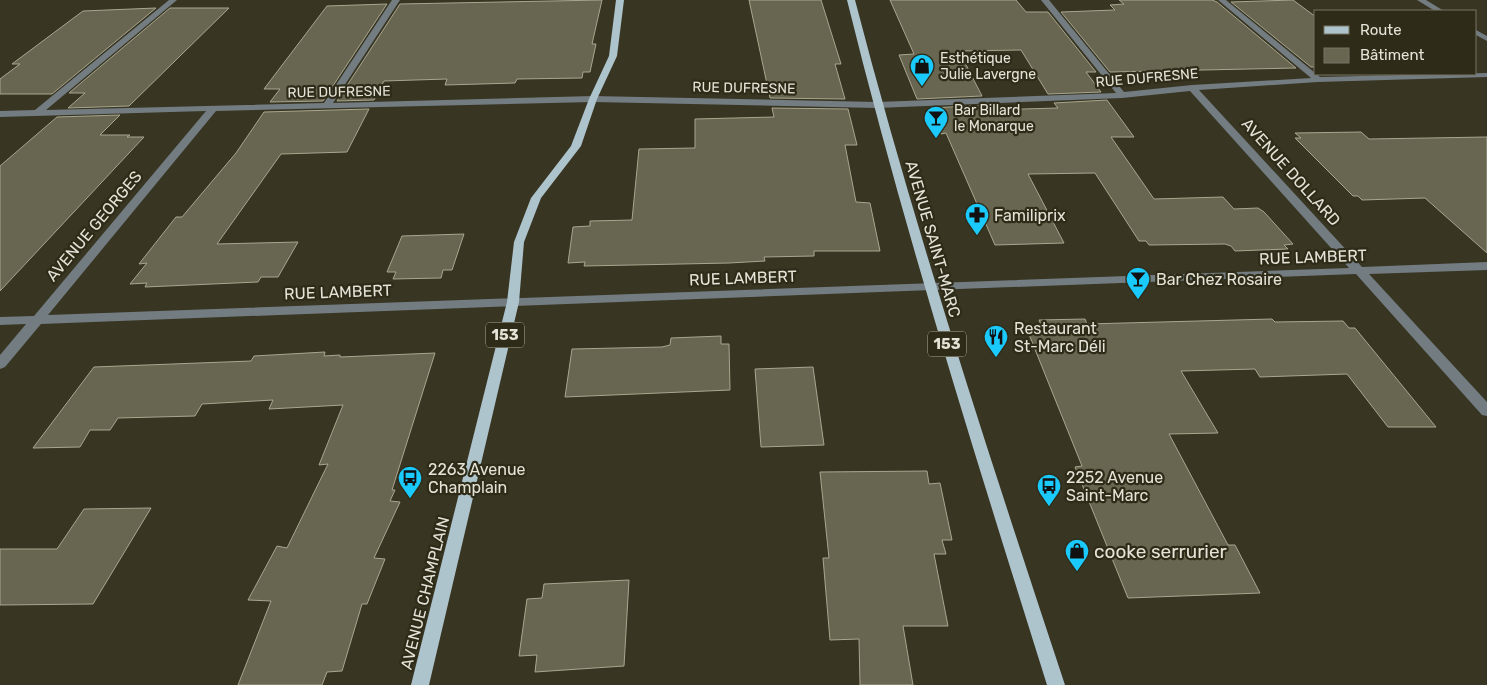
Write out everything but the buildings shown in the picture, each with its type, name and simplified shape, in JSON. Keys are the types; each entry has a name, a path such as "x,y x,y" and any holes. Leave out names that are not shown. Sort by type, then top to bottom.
{"main road":[{"name":"AVENUE CHAMPLAIN","path":"420,685 513,302 520,242 536,198 576,146 593,99 613,56 620,0"},
{"name":"AVENUE SAINT-MARC","path":"852,0 877,105 929,287 1056,685"}],"street":[{"path":"37,113 173,0"},
{"path":"328,106 396,0"},
{"path":"1045,0 1122,95"},
{"path":"1222,0 1318,80"},
{"path":"1421,0 1438,10"},
{"name":"RUE DUFRESNE","path":"0,114 593,99 877,105 1122,95 1192,88 1318,80 1487,75"},
{"name":"AVENUE DOLLARD","path":"1192,88 1487,411"},
{"name":"AVENUE GEORGES","path":"0,364 213,109"},
{"name":"RUE LAMBERT","path":"0,321 1487,266"}],"place":[{"name":"Esthétique Julie Lavergne","path":"922,87"},
{"name":"Bar Billard le Monarque","path":"936,139"},
{"name":"Familiprix","path":"977,236"},
{"name":"Bar Chez Rosaire","path":"1138,300"},
{"name":"Restaurant St-Marc Déli","path":"996,358"},
{"name":"2263 Avenue Champlain","path":"410,499"},
{"name":"2252 Avenue Saint-Marc","path":"1049,507"},
{"name":"cooke serrurier","path":"1077,572"}]}
